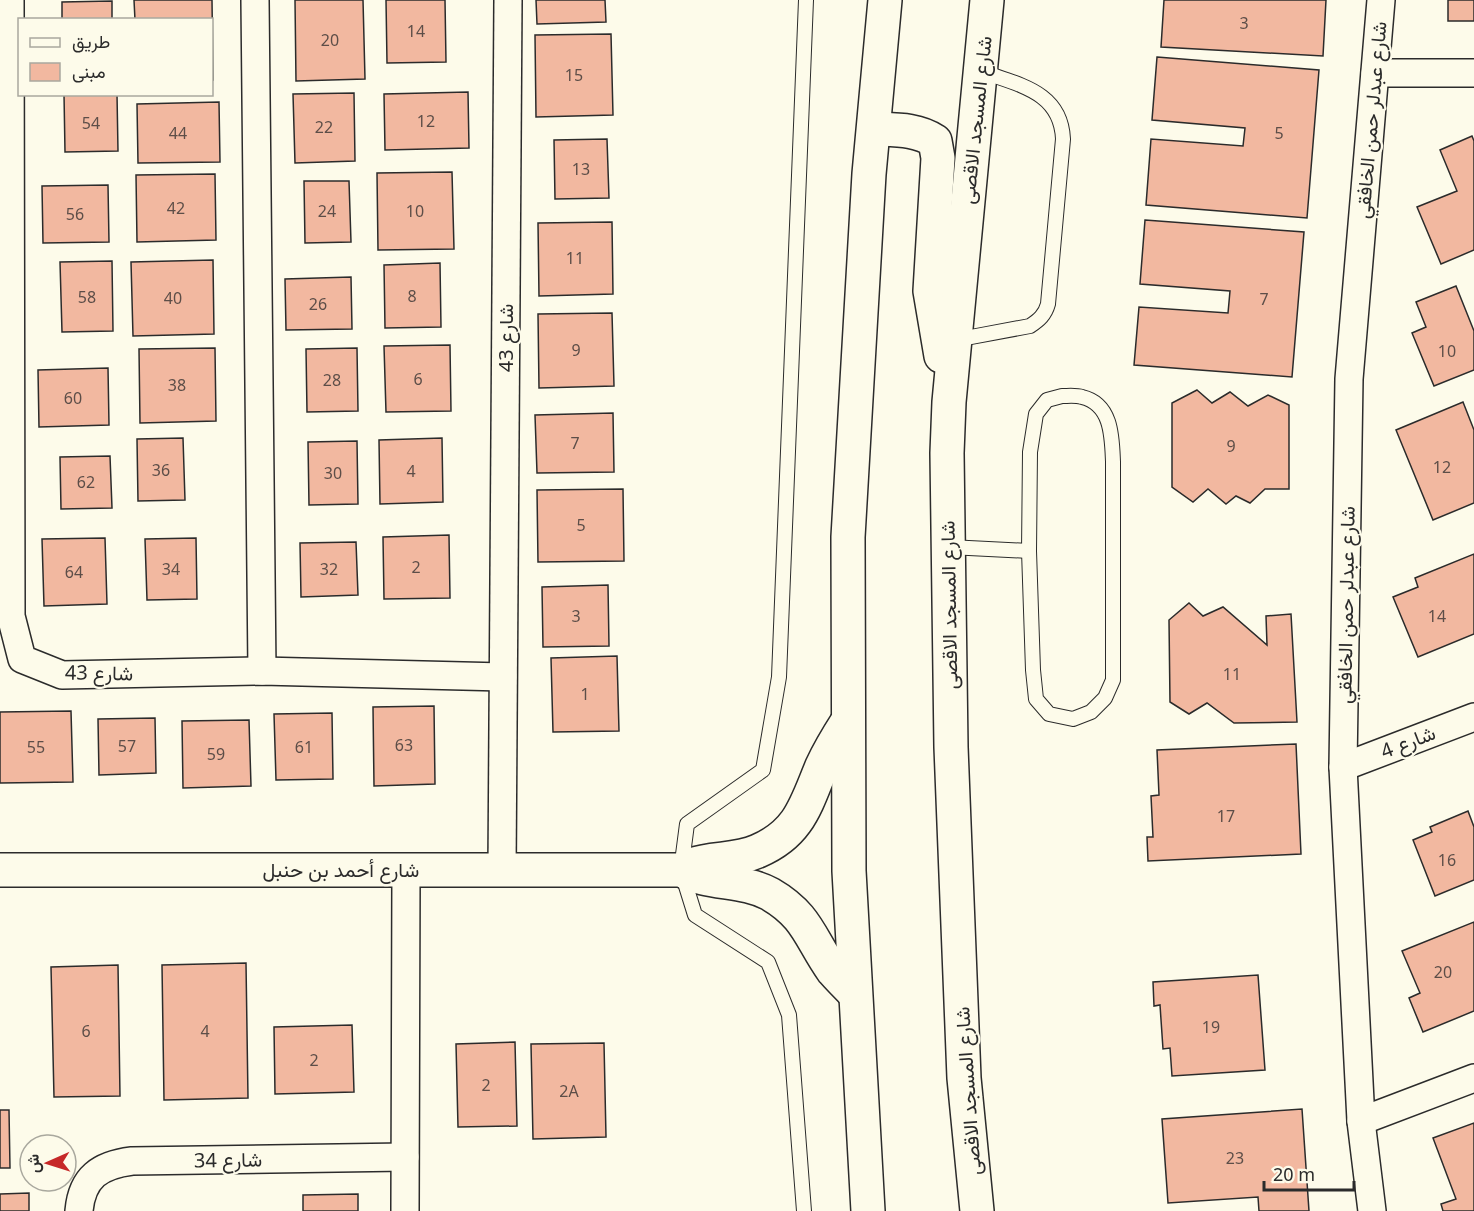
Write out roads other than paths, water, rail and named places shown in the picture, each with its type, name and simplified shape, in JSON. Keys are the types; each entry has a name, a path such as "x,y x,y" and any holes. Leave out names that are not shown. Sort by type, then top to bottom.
{"main road":[{"path":"868,1211 849,871 848,537 869,174 885,0"},
{"name":"شارع المسجد الاقصى","path":"978,1211 964,1078 951,747 947,453 949,402 987,0"},
{"path":"983,55 1002,0"},
{"path":"874,129 909,131 926,135 936,141 938,158 930,291 949,402"},
{"name":"شارع أحمد بن حنبل","path":"681,870 697,863 745,857 772,844 785,834 805,811 826,758 849,720"},
{"name":"شارع أحمد بن حنبل","path":"0,870 681,870 706,880 751,886 784,903 810,930 834,973 855,994"}],"street":[{"name":"شارع 43","path":"10,0 11,616 22,659 62,675 262,670 503,677"},
{"path":"255,0 262,670"},
{"name":"شارع 43","path":"502,871 508,0"},
{"name":"شارع عبدلر حمن الخافقي","path":"1372,1211 1361,1120 1343,767 1349,379 1381,0"},
{"path":"1375,73 1474,73"},
{"name":"شارع 4","path":"1343,767 1474,717"},
{"path":"405,1211 406,870"},
{"path":"1361,1120 1474,1078"},
{"name":"شارع 34","path":"79,1211 80,1199 90,1179 100,1169 112,1164 132,1161 405,1157"}],"lane":[{"path":"804,1211 789,1015 768,962 695,915 681,870 687,824 763,770 779,677 806,0"},
{"path":"955,340 1030,326 1040,320 1048,304 1063,139 1060,118 1056,110 1041,95 983,55"},
{"path":"1062,396 1082,397 1099,405 1111,427 1113,680 1105,698 1091,712 1073,719 1049,714 1036,699 1029,551 1030,452 1036,414 1047,400 1062,396"},
{"path":"949,547 1029,551"}]}
